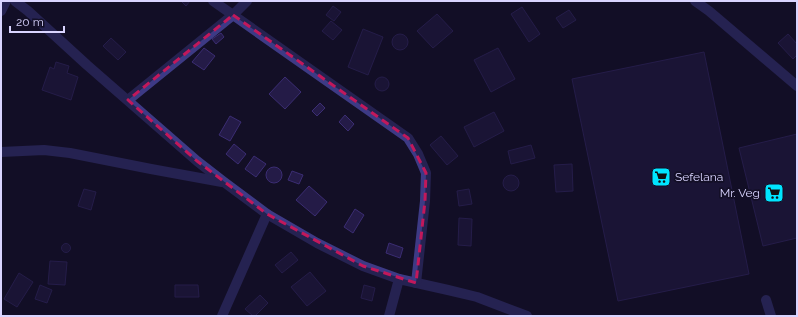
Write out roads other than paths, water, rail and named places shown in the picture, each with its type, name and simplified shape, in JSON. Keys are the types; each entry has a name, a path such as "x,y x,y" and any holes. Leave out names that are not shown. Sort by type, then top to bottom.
{"street":[{"path":"1,11 6,1"},
{"path":"15,1 197,161 267,214 317,243 364,266 399,279 477,298 527,316"},
{"path":"213,1 408,138 418,154 426,173 425,201 416,283"},
{"path":"128,100 233,15 247,1"},
{"path":"695,1 710,11 797,86"},
{"path":"1,152 44,150 224,182"},
{"path":"222,316 267,214"},
{"path":"390,316 399,279"},
{"path":"766,300 771,316"}],"place":[{"name":"Sefelana","path":"661,177"},
{"name":"Mr. Veg","path":"774,193"}]}
